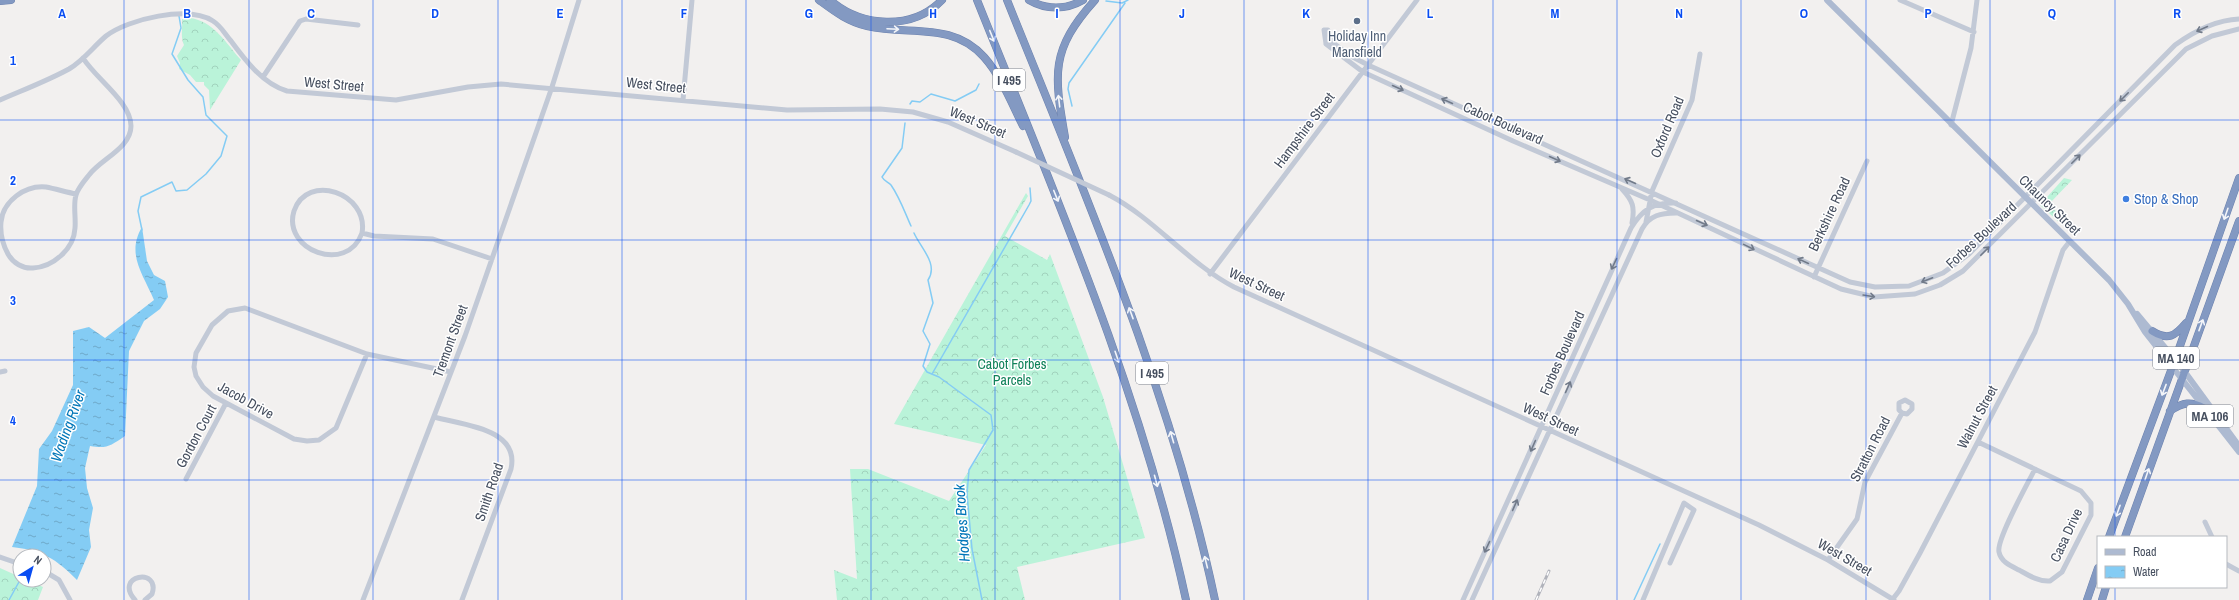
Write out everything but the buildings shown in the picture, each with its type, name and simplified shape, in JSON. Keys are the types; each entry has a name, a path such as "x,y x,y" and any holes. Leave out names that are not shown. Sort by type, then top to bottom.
{"highway":[{"path":"0,1 11,0"},
{"path":"819,0 843,17 862,25 878,28 943,32 957,37 973,46 985,57 993,70 1041,160"},
{"path":"830,0 857,16 887,22 919,16 942,0"},
{"name":"I 495","path":"978,0 1098,302 1132,400 1166,516 1186,600"},
{"name":"I 495","path":"1007,0 1122,290 1157,389 1190,497 1215,600"},
{"path":"1029,0 1045,7 1059,8 1071,6 1083,0"},
{"path":"1068,153 1058,95 1060,59 1068,33 1096,0"},
{"name":"MA 140","path":"2109,536 2175,360 2239,178"},
{"name":"MA 140","path":"2125,536 2239,221"},
{"path":"2152,331 2164,337 2174,336 2189,320"},
{"path":"2170,411 2181,404 2190,402 2204,408"},
{"path":"2087,600 2097,571"},
{"path":"2102,600 2106,588"}],"main road":[{"name":"Chauncy Street","path":"1827,0 1951,125 2109,280 2175,360 2239,446"},
{"name":"Chauncy Street","path":"2128,304 2145,332 2239,452"}],"street":[{"name":"Tremont Street","path":"363,600 434,417 492,259 552,87 579,0"},
{"path":"683,100 692,0"},
{"name":"Hampshire Street","path":"1210,274 1417,0"},
{"path":"1900,0 1974,32"},
{"path":"1951,125 1974,32 1977,0"},
{"name":"West Street","path":"0,100 58,75 84,58 116,29 130,23 171,15 185,14 199,15 218,25 239,52 263,77 275,87 287,91 377,99 411,98 487,84 552,87 787,110 880,109 913,112 948,122 1109,195 1138,213 1210,274 1234,287 1542,428 1759,525 1828,560 1893,600"},
{"path":"263,77 300,21 306,19 358,25"},
{"name":"Forbes Boulevard","path":"1463,600 1542,428 1631,228 1638,217 1649,207 1658,204 1679,203 1850,282 1876,287 1902,287 1921,282 1949,270 1965,257 2175,45 2206,27 2239,19"},
{"name":"Forbes Boulevard","path":"1646,222 1659,214 1678,213 1841,289 1872,297 1893,297 1922,292 1951,280 1967,268 2186,50 2212,36 2239,29"},
{"name":"Cabot Boulevard","path":"1678,213 1513,141 1363,72 1326,44 1324,30 1328,30 1332,42 1349,55 1368,65 1482,117 1679,203"},
{"path":"1326,44 1332,42"},
{"name":"Oxford Road","path":"1649,207 1652,191 1692,100 1700,54"},
{"path":"76,194 46,187 35,188 13,198 6,205 1,217 4,247 9,257 18,265 28,269 43,268 55,261 68,247 73,238 76,194 96,166 122,146 129,137 131,126 129,113 90,68 84,58"},
{"name":"Berkshire Road","path":"1814,277 1867,161"},
{"path":"1620,187 1630,197 1634,206 1631,228"},
{"path":"319,190 334,192 347,198 358,208 362,218 362,233 354,246 346,252 332,255 322,253 304,244 297,237 293,222 294,212 298,203 310,193 319,190"},
{"name":"Forbes Boulevard","path":"1472,600 1618,277 1646,222 1649,207"},
{"path":"362,233 374,236 433,239 492,259"},
{"name":"Walnut Street","path":"1893,600 1903,584 2035,332 2063,250 2070,241"},
{"name":"Jacob Drive","path":"367,354 339,424 330,434 319,440 307,441 294,439 226,403 203,387 196,376 194,362 197,349 212,325 228,311 241,308 254,310 367,354 451,372"},
{"name":"Gordon Court","path":"186,479 226,403"},
{"name":"Stratton Road","path":"1828,560 1857,519 1865,482 1902,413"},
{"name":"Smith Road","path":"434,417 497,435 508,445 512,454 511,469 462,600"},
{"name":"Casa Drive","path":"1978,442 2082,491 2090,499 2092,507 2090,515 2064,569 2057,577 2050,581 2035,578 2010,565 2000,557 1998,550 2002,536 2035,469"},
{"path":"1643,600 1688,493"},
{"path":"1670,564 1694,510 1684,503"},
{"path":"2205,522 2212,536"},
{"path":"0,557 12,561"},
{"path":"2227,565 2239,571"},
{"path":"52,576 60,580 70,600"},
{"path":"135,600 130,593 130,585 134,578 142,577 149,580 153,587 152,594 145,600"}],"green space":[{"path":"189,18 205,23 212,28 241,60 210,110 209,90 204,85 204,82 196,82 190,75 179,69 180,63 177,56 184,45 182,35 182,19"},
{"path":"2064,178 2072,180 2050,203 2061,219 2059,222 2040,205"},
{"name":"Cabot Forbes Parcels","path":"1026,193 1028,196 1005,236 1047,260 1050,254 1103,397 1145,538 1017,567 1025,600 837,600 834,570 857,579 850,469 868,469 949,501 986,445 894,424"},
{"path":"0,568 12,573 12,588 43,588 38,600 0,600"}],"water":[{"path":"142,227 147,261 154,275 165,281 168,297 160,309 144,321 129,351 125,436 105,447 90,446 85,468 87,488 93,508 89,530 91,547 77,580 62,566 52,559 52,548 12,547 37,486 39,449 52,431 73,385 73,331 89,327 105,338 154,300 138,264 136,255 137,237"}],"waterway":[{"name":"Hodges Brook","path":"1106,1 1122,3 1128,0"},
{"path":"1072,106 1068,89 1069,83 1125,3"},
{"name":"Wading River","path":"142,230 138,211 141,197 172,182 176,191 187,190 206,174 221,156 227,136 206,115 203,97 188,80 172,54 181,28 179,16"},
{"name":"Hodges Brook","path":"910,104 912,101 920,102 931,94 955,101 976,90 979,84"},
{"name":"Hodges Brook","path":"905,123 902,148 882,177 891,185 900,200 911,226"},
{"path":"932,374 1029,205 1031,201 1030,188"},
{"name":"Hodges Brook","path":"914,233 930,262 931,268 931,274 928,280 933,303 923,331 930,344 923,366 927,372 939,377 991,415 993,430 969,470 967,494 972,549 982,600"},
{"path":"1634,600 1660,544"},
{"name":"Wading River","path":"9,600 16,588"}],"railway":[{"path":"1536,600 1549,571"}],"place":[{"name":"Holiday Inn Mansfield","path":"1357,21"},
{"name":"Stop & Shop","path":"2126,199"}]}
